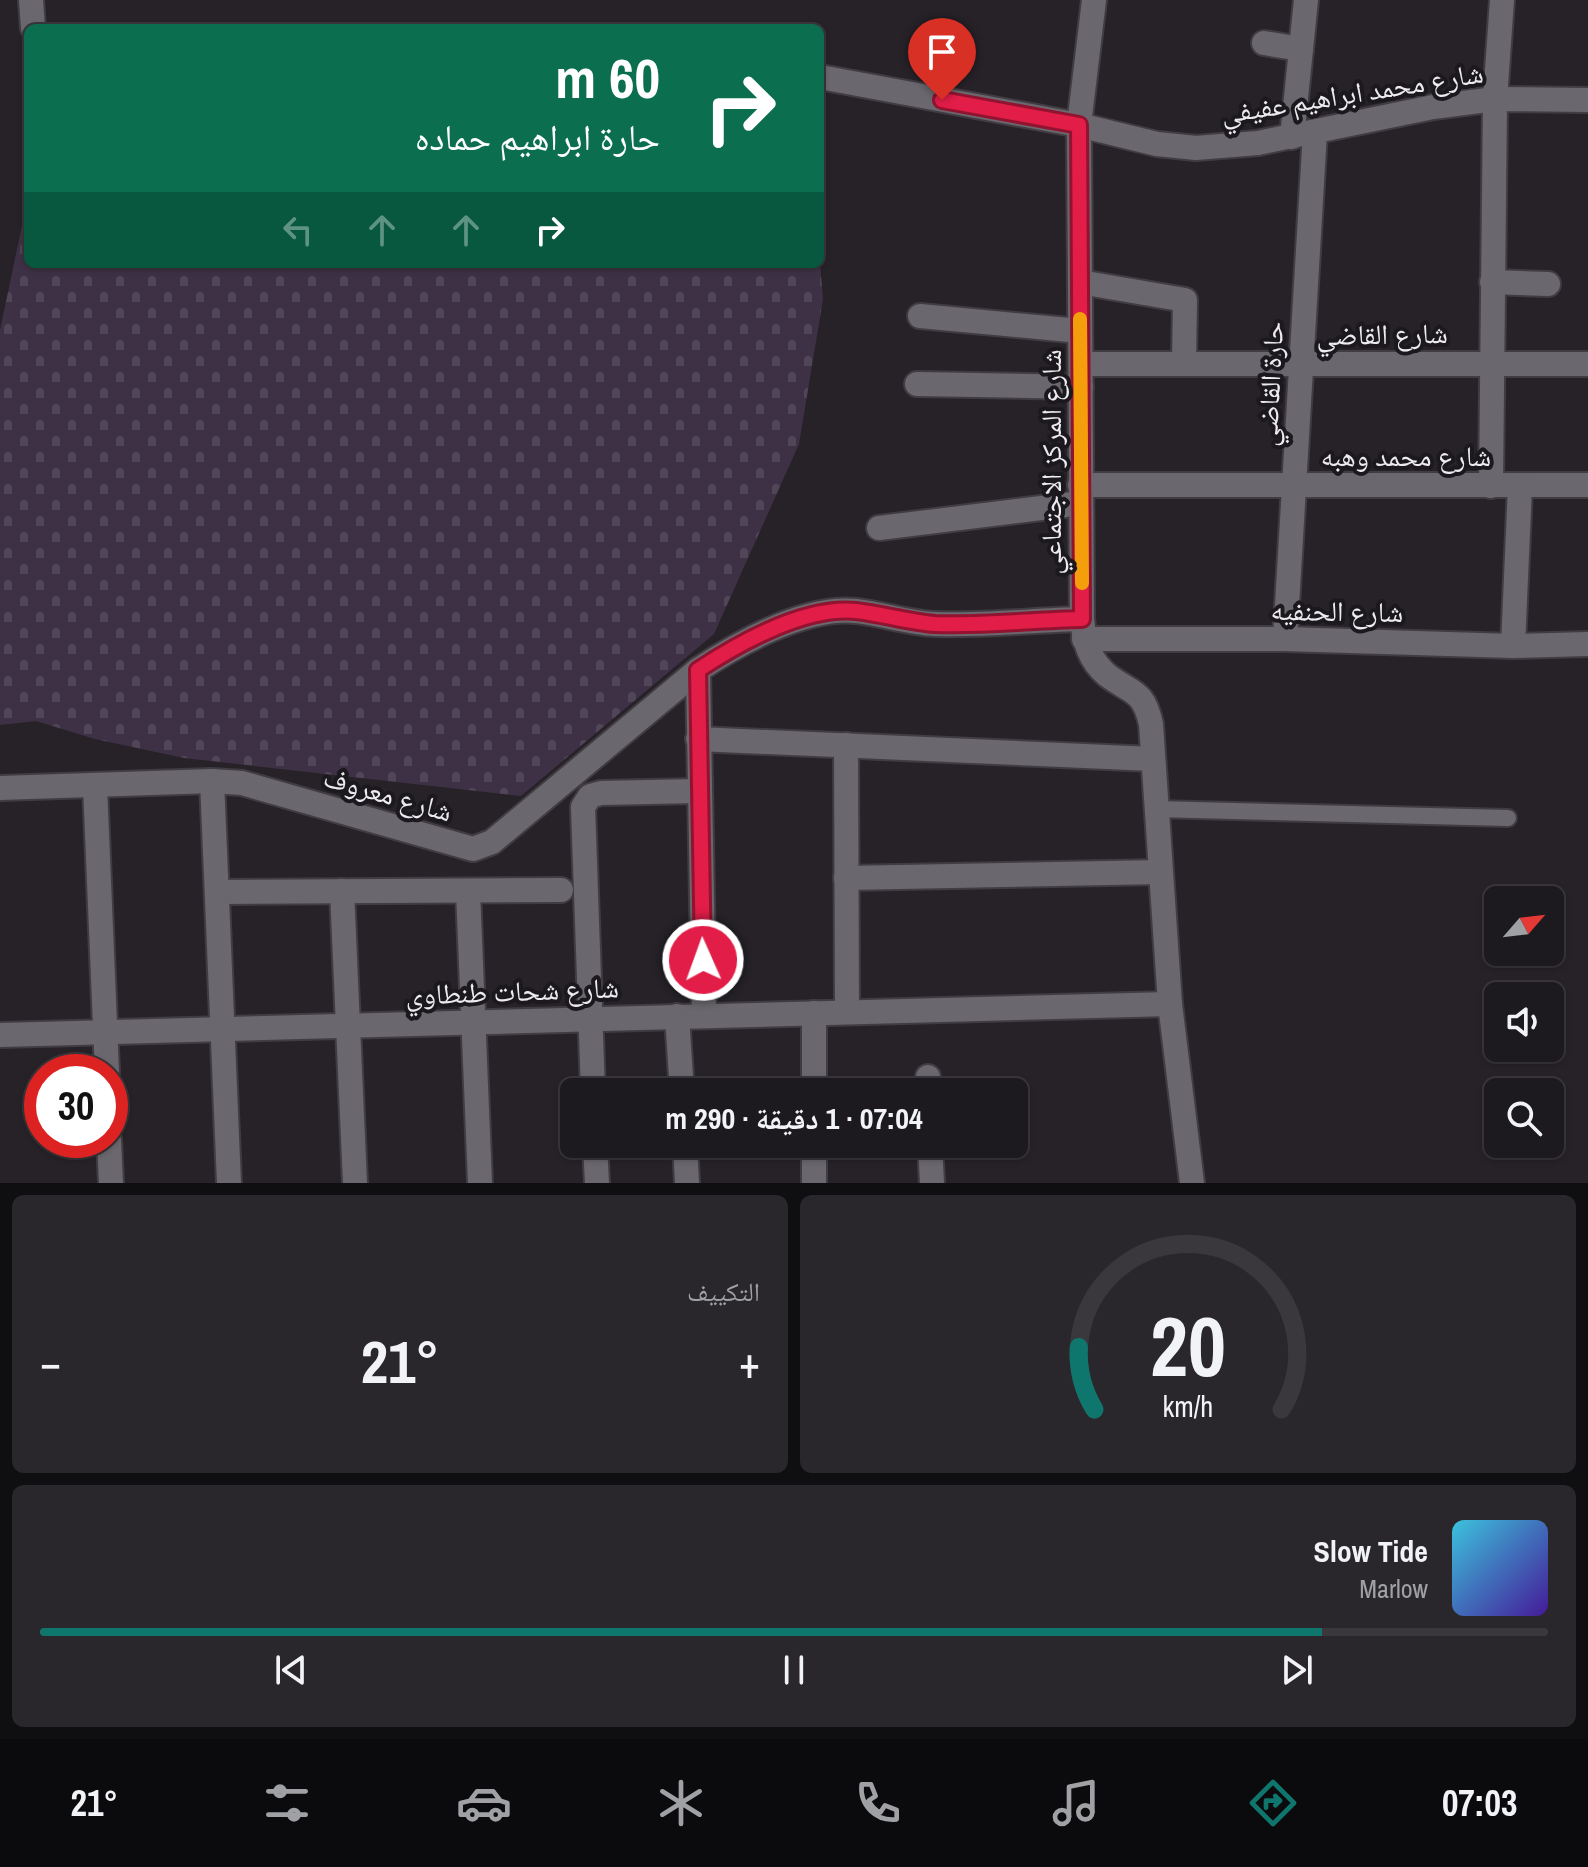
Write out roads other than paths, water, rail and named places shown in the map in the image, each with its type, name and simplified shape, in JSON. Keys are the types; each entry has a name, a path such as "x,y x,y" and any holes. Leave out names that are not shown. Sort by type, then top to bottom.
{"street":[{"path":"31,0 33,24"},
{"name":"شارع المركز الاجتماعي","path":"1083,629 1079,125 1094,0"},
{"name":"حارة القاضي","path":"1285,639 1300,365 1304,134 1301,49 1306,0"},
{"path":"1491,486 1495,99 1502,0"},
{"path":"1264,43 1301,49"},
{"name":"شارع محمد ابراهيم عفيفي","path":"824,78 1079,125 1157,144 1196,148 1258,143 1433,107 1495,99 1588,100"},
{"path":"1080,282 1185,300 1184,364"},
{"path":"1492,282 1548,284"},
{"path":"920,316 1080,331"},
{"name":"شارع القاضي","path":"917,384 1081,375 1184,364 1588,364"},
{"name":"شارع محمد وهبه","path":"879,528 1081,494 1295,486 1588,485"},
{"path":"1513,646 1520,486"},
{"name":"شارع الحنفيه","path":"698,670 733,647 771,629 812,616 853,611 934,624 1513,646 1588,644"},
{"path":"1083,629 1092,658 1107,675 1140,696 1148,709 1170,1004 1192,1183"},
{"path":"698,670 704,1016"},
{"name":"شارع معروف","path":"0,788 212,781 242,783 462,847 483,847 698,670"},
{"path":"698,739 1153,759"},
{"path":"846,745 847,1012"},
{"path":"212,781 229,1183"},
{"path":"95,786 106,1054"},
{"path":"592,1078 583,807 590,796 601,793 698,791"},
{"path":"846,878 1161,872"},
{"path":"217,892 561,890"},
{"path":"342,891 355,1183"},
{"path":"468,891 480,1183"},
{"name":"شارع شحات طنطاوي","path":"0,1035 1170,1004"},
{"path":"814,1013 814,1078"},
{"path":"677,1016 681,1078"},
{"path":"110,1158 111,1183"},
{"path":"596,1158 597,1183"},
{"path":"686,1158 687,1183"},
{"path":"814,1158 814,1183"},
{"path":"931,1158 932,1183"}],"lane":[{"path":"1157,809 1508,818"}]}
